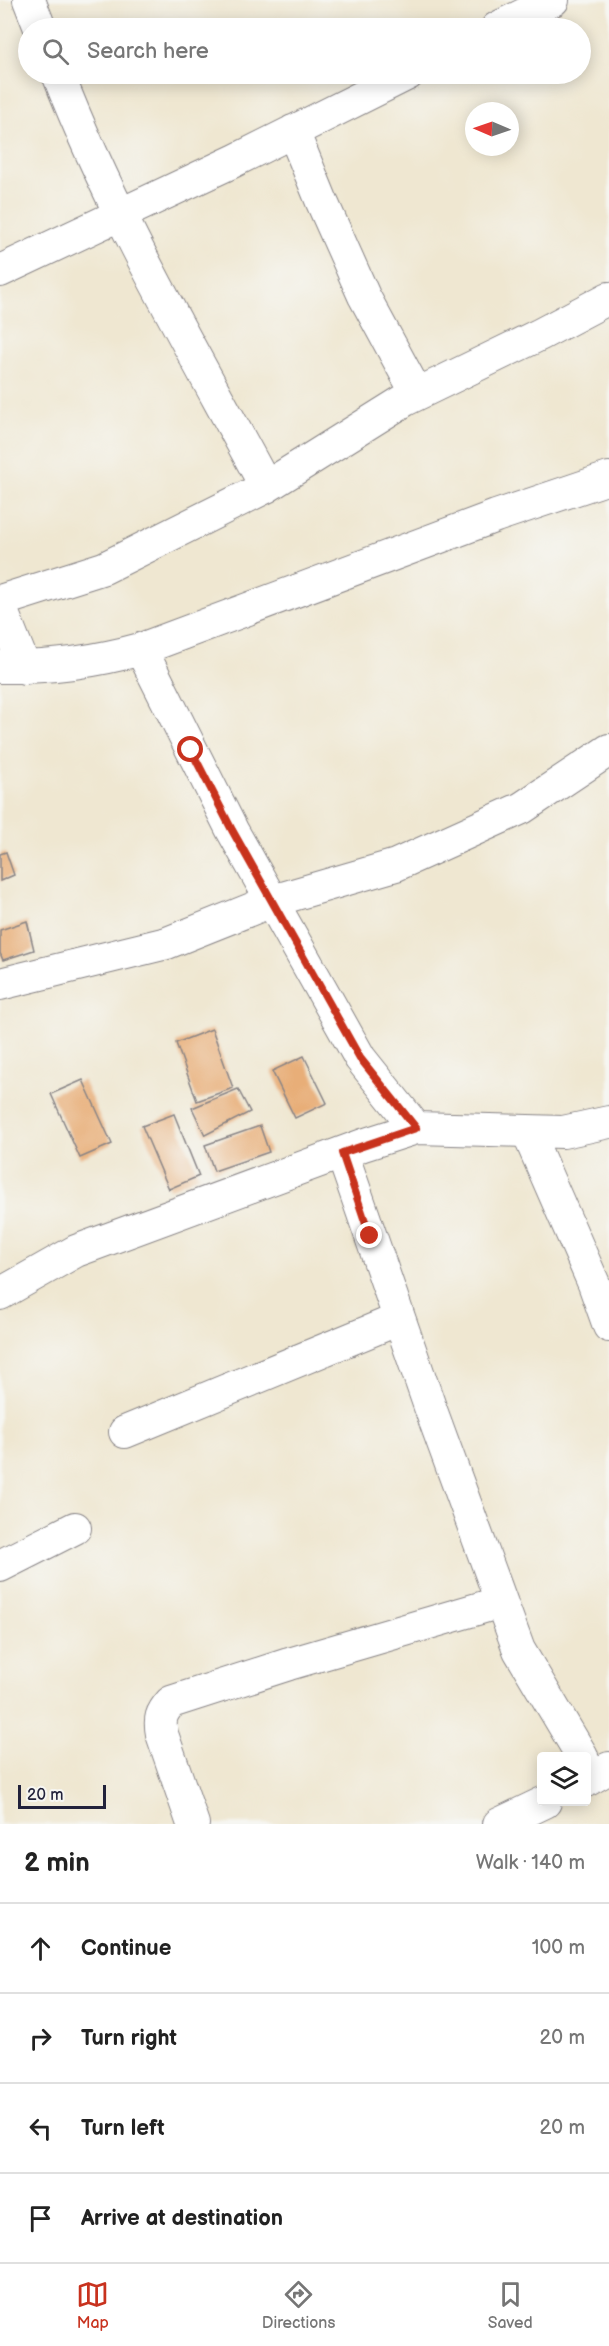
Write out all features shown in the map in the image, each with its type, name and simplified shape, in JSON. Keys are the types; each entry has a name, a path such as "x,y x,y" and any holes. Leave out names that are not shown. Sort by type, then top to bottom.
{"street":[{"path":"29,0 36,18"},
{"path":"513,18 536,4"},
{"path":"62,84 78,125 120,215 266,488"},
{"path":"0,271 388,84"},
{"path":"293,131 364,296 417,394"},
{"path":"0,601 104,568 266,488 405,399 609,298"},
{"path":"0,606 13,667 98,661 141,650 496,516 609,478"},
{"path":"141,650 232,830 360,1058 416,1128"},
{"path":"0,984 167,943 272,901 396,865 522,807 609,750"},
{"path":"0,1294 76,1251 416,1128 563,1132 609,1122"},
{"path":"527,1131 594,1284 609,1326"},
{"path":"342,1153 399,1319 519,1650 592,1769"},
{"path":"125,1432 399,1319"},
{"path":"0,1566 75,1528"},
{"path":"193,1824 162,1734 160,1721 162,1711 171,1702 289,1664 501,1602"},
{"path":"500,1824 537,1806"}],"building":[{"path":"6,852 14,875 0,881 0,854"},
{"path":"27,921 34,950 3,960 0,953 0,930"},
{"path":"212,1029 233,1088 197,1101 176,1043"},
{"path":"304,1056 327,1103 295,1118 272,1071"},
{"path":"83,1080 112,1144 80,1158 51,1094"},
{"path":"238,1089 250,1112 205,1135 192,1108"},
{"path":"174,1114 199,1176 169,1189 142,1126"},
{"path":"260,1126 269,1152 214,1171 205,1145"}],"route":[{"path":"191,750 232,830 360,1058 416,1128 342,1153 370,1236"}]}
